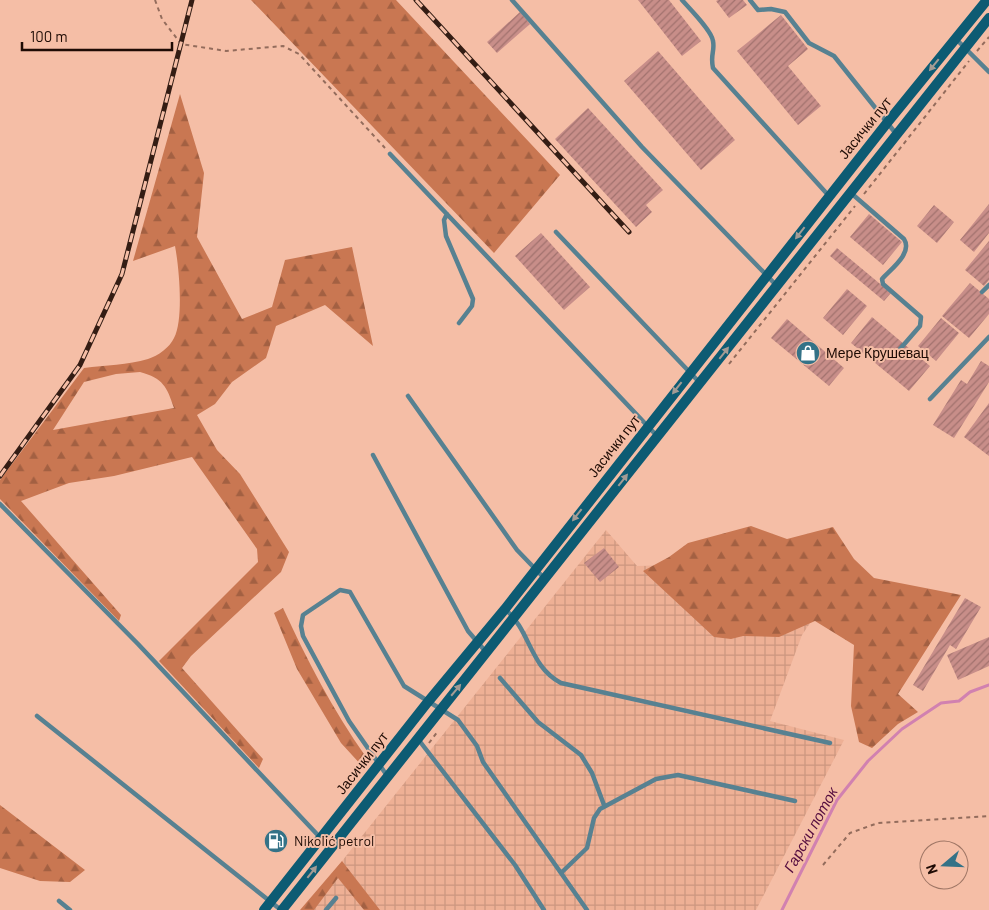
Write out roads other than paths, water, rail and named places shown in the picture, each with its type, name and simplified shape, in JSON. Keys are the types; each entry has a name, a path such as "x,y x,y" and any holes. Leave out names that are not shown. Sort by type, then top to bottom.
{"main road":[{"name":"Јасички пут","path":"264,910 427,703 504,609 765,276 987,0"},
{"name":"Јасички пут","path":"282,910 989,18"},
{"path":"843,179 851,192"},
{"path":"813,216 824,226"}],"lane":[{"path":"512,0 642,147 765,276 777,286"},
{"path":"682,0 713,38 714,47 710,57 713,68 829,196"},
{"path":"750,0 758,10 771,9 785,12 809,43 834,56 897,135"},
{"path":"955,39 966,47 989,72"},
{"path":"390,154 658,437"},
{"path":"851,192 904,239 907,244 905,252 882,279 883,284 921,317 920,326 900,349"},
{"path":"448,214 444,220 446,236 473,299 472,306 459,323"},
{"path":"556,232 700,383"},
{"path":"982,292 989,285"},
{"path":"930,399 989,337"},
{"path":"408,396 534,569 545,579"},
{"path":"373,454 458,614 487,653"},
{"path":"0,504 138,644 319,839 330,848"},
{"path":"388,777 378,766 349,721 303,636 301,626 303,615 340,590 350,592 404,686 427,703 458,720 477,746 483,762 587,910"},
{"path":"504,609 514,617 540,667 549,676 561,683 830,743"},
{"path":"500,678 538,722 581,755 592,773 604,805"},
{"path":"37,716 282,910"},
{"path":"418,739 515,865 544,910"},
{"path":"561,873 587,848 594,818 604,805 656,779 678,774 795,801"},
{"path":"326,910 336,898"},
{"path":"59,901 70,910"}],"waterway":[{"name":"Гарски поток","path":"782,910 837,800 868,761 902,729 941,703 959,701 970,692 989,685"}],"railway":[{"path":"0,476 80,365 122,274 192,0"},
{"path":"416,0 629,232"}],"place":[{"name":"Мере Крушевац","path":"808,353"},
{"name":"Nikolić petrol","path":"276,841"}]}
